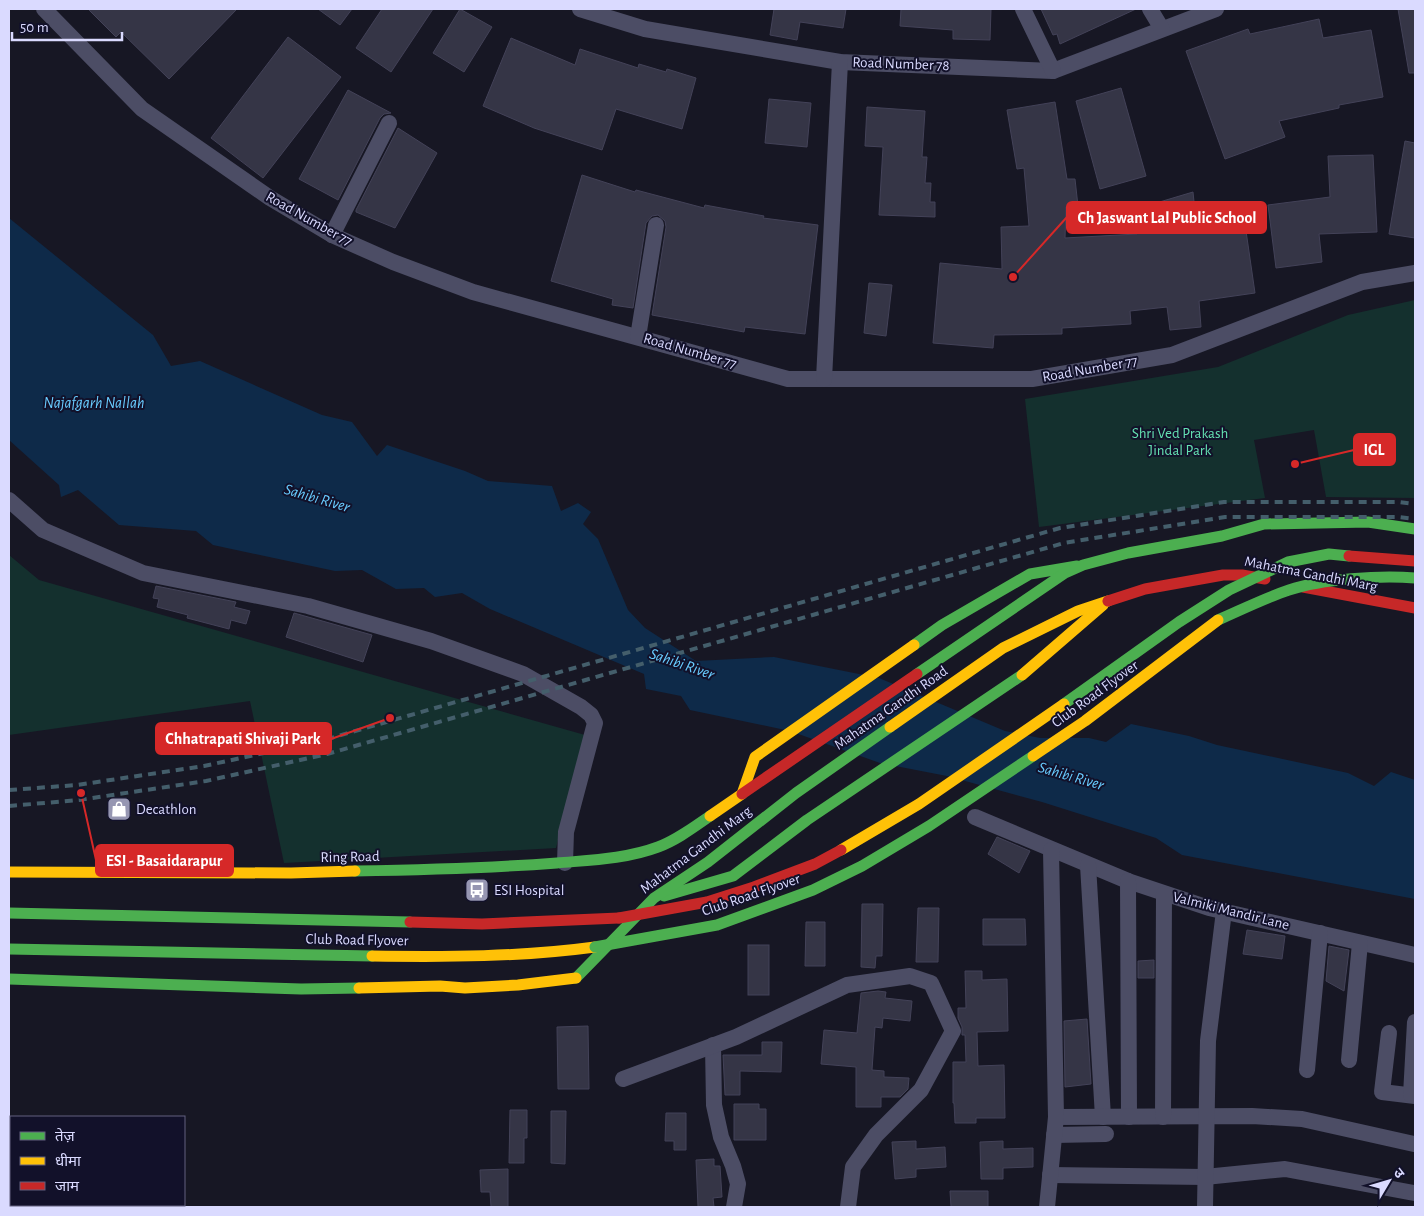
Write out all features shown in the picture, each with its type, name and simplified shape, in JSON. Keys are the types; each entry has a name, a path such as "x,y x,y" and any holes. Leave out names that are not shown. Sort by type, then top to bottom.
{"main road":[{"path":"742,794 755,757 942,625 1030,574 1083,565 1128,553 1222,536 1264,524 1368,522 1415,529"},
{"name":"Club Road Flyover","path":"9,913 482,924 619,918 707,902 816,864 855,843 918,804 1083,691 1179,622 1229,590 1288,562 1329,554 1415,561"},
{"name":"Mahatma Gandhi Road","path":"781,769 1065,573 1083,565"},
{"name":"Mahatma Gandhi Marg","path":"1004,648 1078,611 1145,589 1223,575 1242,575 1415,608"},
{"name":"Club Road Flyover","path":"9,949 454,957 556,952 718,925 813,890 862,866 929,826 1085,721 1216,622 1280,594 1314,582 1394,576 1415,578"},
{"path":"654,898 733,876 807,820 874,777 1018,678 1106,602"},
{"name":"Mahatma Gandhi Road","path":"796,793 1004,648"},
{"name":"Mahatma Gandhi Marg","path":"686,832 781,769"},
{"name":"Mahatma Gandhi Marg","path":"9,979 301,989 440,986 465,988 518,985 576,978 654,898 708,862 796,793"},
{"name":"Ring Road","path":"9,872 291,873 496,868 630,855 659,847 686,832"}],"street":[{"name":"Road Number 77","path":"44,9 142,109 270,198 332,235 393,262 473,292 788,379 1032,379 1172,355 1362,282 1415,273"},
{"name":"Road Number 78","path":"580,9 645,29 840,62 1053,70 1216,9"},
{"path":"1023,9 1053,70"},
{"path":"1150,9 1162,29"},
{"path":"824,378 840,62"},
{"path":"332,235 388,123"},
{"path":"638,337 656,225"},
{"path":"9,500 43,530 143,573 308,606 431,641 523,674 591,714 595,722 566,832 565,862"},
{"name":"Valmiki Mandir Lane","path":"975,817 1088,865 1164,894 1224,911 1415,955"},
{"path":"1047,1207 1056,1117 1052,850"},
{"path":"1088,865 1103,1117"},
{"path":"1128,881 1129,1117"},
{"path":"1163,1117 1164,894"},
{"path":"1205,1207 1208,1041 1224,911"},
{"path":"1307,1070 1320,934"},
{"path":"1349,1060 1360,943"},
{"path":"623,1079 736,1037 847,985 910,976 931,983 953,1031 921,1090 876,1135 852,1167 848,1207"},
{"path":"1389,1033 1382,1092 1413,1095 1415,1022"},
{"path":"713,1045 714,1105 721,1138 733,1166 738,1184 734,1207"},
{"path":"1056,1117 1206,1116 1302,1119 1414,1144"},
{"path":"1054,1135 1106,1134"},
{"path":"1050,1175 1205,1177 1285,1170 1414,1192"}],"green space":[{"name":"Shri Ved Prakash Jindal Park","path":"1415,300 1415,498 1326,497 1314,430 1254,440 1265,498 1039,527 1025,399 1218,367 1348,315"},
{"path":"9,555 39,580 585,735 556,848 284,863 250,701 9,735"}],"water":[{"name":"Najafgarh Nallah","path":"9,218 153,335 171,366 200,361 322,415 352,422 377,456 387,445 465,471 488,481 552,486 561,511 578,503 591,512 583,524 598,539 628,610 645,628 696,661 774,657 879,678 1005,731 1040,738 1089,738 1106,742 1131,724 1189,736 1217,745 1348,773 1374,786 1391,772 1415,780 1415,899 1182,855 1156,838 1042,802 947,776 880,763 790,731 690,710 681,696 646,689 644,674 490,609 462,593 435,597 424,588 396,589 362,570 335,571 213,545 196,531 119,525 78,490 61,497 59,485 9,440"}],"building":[{"path":"88,9 237,9 169,79 121,32 116,37"},
{"path":"318,9 352,9 340,25"},
{"path":"382,9 433,9 391,72 356,48"},
{"path":"460,9 492,27 464,72 433,53"},
{"path":"774,9 846,9 843,28 800,22 797,40 770,35"},
{"path":"901,9 991,9 990,40 953,39 953,30 900,26"},
{"path":"1041,9 1136,9 1060,44 1057,34 1053,35"},
{"path":"1398,9 1415,9 1415,73 1409,73"},
{"path":"1319,19 1323,38 1371,30 1383,97 1339,105 1339,108 1279,121 1285,137 1225,159 1186,51 1248,29 1250,34"},
{"path":"288,37 341,77 263,178 211,138"},
{"path":"511,38 575,65 580,49 638,68 639,64 666,72 667,69 696,78 682,129 616,109 602,150 534,128 483,106"},
{"path":"1121,88 1146,176 1100,189 1076,101"},
{"path":"348,90 391,113 384,114 380,118 338,200 299,179"},
{"path":"769,99 811,103 807,147 765,143"},
{"path":"1055,102 1067,179 1075,179 1078,206 1066,207 1065,238 1137,234 1136,209 1193,192 1197,231 1245,224 1255,293 1199,301 1201,327 1170,330 1167,307 1130,311 1131,324 1062,328 1062,334 994,335 993,348 933,343 940,263 1002,269 1001,227 1029,226 1024,168 1017,169 1007,110"},
{"path":"867,107 925,111 922,157 927,157 925,183 931,183 930,202 935,202 935,217 879,215 883,147 865,146"},
{"path":"398,128 437,153 395,228 356,212 356,210"},
{"path":"1405,141 1415,143 1415,238 1389,234"},
{"path":"1373,155 1377,232 1319,234 1322,262 1276,268 1268,205 1330,197 1328,156"},
{"path":"582,175 635,192 636,190 704,208 705,205 764,216 763,218 818,225 805,334 745,327 744,332 652,315 666,227 665,221 658,215 652,216 646,223 633,308 612,305 613,299 551,281"},
{"path":"869,283 892,285 886,336 864,333"},
{"path":"156,586 236,602 234,607 250,611 246,624 231,620 229,629 187,618 188,615 157,607 159,599 153,598"},
{"path":"294,613 372,635 363,662 286,637"},
{"path":"997,837 1030,851 1019,873 988,854"},
{"path":"862,904 883,904 882,956 876,956 875,968 861,967"},
{"path":"918,908 939,908 938,962 916,962"},
{"path":"983,919 1025,919 1026,945 983,945"},
{"path":"806,922 825,922 825,966 805,966"},
{"path":"1247,930 1285,936 1282,959 1243,954"},
{"path":"748,945 769,945 769,995 748,995"},
{"path":"1329,946 1349,950 1344,991 1326,981"},
{"path":"1154,960 1154,978 1138,978 1138,961"},
{"path":"965,971 982,971 982,980 1007,979 1008,1031 977,1032 978,1066 1004,1065 1005,1118 976,1118 976,1123 955,1123 953,1103 953,1062 966,1062 965,1035 962,1035 962,1027 958,1018 958,1008 966,1008"},
{"path":"886,992 885,998 912,1001 910,1021 883,1018 882,1028 875,1027 872,1070 884,1071 884,1077 909,1078 908,1089 900,1097 881,1097 881,1107 856,1107 856,1067 821,1064 824,1030 857,1033 861,993"},
{"path":"1087,1019 1091,1084 1065,1087 1064,1021"},
{"path":"588,1026 589,1089 558,1089 557,1027"},
{"path":"762,1042 782,1042 781,1072 740,1071 740,1095 725,1095 723,1055 762,1055"},
{"path":"734,1104 759,1104 759,1109 766,1109 766,1140 734,1140"},
{"path":"510,1110 527,1110 527,1138 524,1138 524,1163 509,1163"},
{"path":"551,1111 566,1111 565,1164 551,1163"},
{"path":"666,1113 686,1113 686,1150 674,1150 674,1141 665,1141"},
{"path":"916,1141 916,1149 945,1147 946,1167 916,1169 916,1177 895,1179 892,1142"},
{"path":"1003,1141 1003,1149 1033,1148 1033,1167 1003,1168 1003,1179 981,1179 980,1142"},
{"path":"714,1159 714,1166 720,1166 722,1197 713,1198 714,1207 698,1207 696,1160"},
{"path":"508,1169 508,1207 491,1207 490,1192 481,1192 480,1170"},
{"path":"950,1191 988,1191 988,1207 951,1207"}],"railway":[{"path":"9,790 77,785 204,766 324,740 1060,528 1224,502 1399,502 1415,504"},
{"path":"9,806 79,800 206,781 327,754 1064,543 1225,517 1398,517 1415,519"}],"traffic: fast":[{"path":"917,674 1065,573 1083,565 1128,553 1222,536 1264,524 1368,522 1415,529"},
{"path":"1064,704 1179,622 1229,590 1288,562 1329,554 1349,556"},
{"path":"914,645 942,625 1030,574 1077,566"},
{"path":"1218,620 1302,586 1351,579 1415,578"},
{"path":"664,896 733,876 807,820 1022,675"},
{"path":"576,978 654,898 708,862 796,793 890,727"},
{"path":"595,947 717,925 813,890 862,866 929,826 1033,756"},
{"path":"355,871 507,866 621,857 646,851 672,841 710,816"},
{"path":"9,913 410,922"},
{"path":"9,949 372,956"},
{"path":"9,979 301,989 359,988"}],"traffic: slow":[{"path":"890,727 1003,648 1078,611 1108,601"},
{"path":"1022,675 1103,605"},
{"path":"1033,756 1085,721 1218,620"},
{"path":"710,816 742,794 755,757 914,645"},
{"path":"841,850 919,804 1064,704"},
{"path":"9,872 291,873 355,871"},
{"path":"372,956 512,955 595,947"},
{"path":"359,988 440,986 465,988 518,985 576,978"}],"traffic: jam":[{"path":"1349,556 1415,561"},
{"path":"1108,601 1145,589 1223,575 1242,575 1265,579"},
{"path":"1303,587 1415,608"},
{"path":"742,794 917,674"},
{"path":"619,918 707,902 815,864 841,850"},
{"path":"410,922 482,924 619,918"}],"place":[{"name":"Ch Jaswant Lal Public School","path":"1013,277"},
{"name":"IGL","path":"1295,464"},
{"name":"Chhatrapati Shivaji Park","path":"390,718"},
{"name":"ESI - Basaidarapur","path":"81,793"},
{"name":"Decathlon","path":"119,809"},
{"name":"ESI Hospital","path":"477,890"}],"water label":[{"name":"Sahibi River","path":"317,498"},
{"name":"Sahibi River","path":"682,664"},
{"name":"Sahibi River","path":"1071,776"}]}
